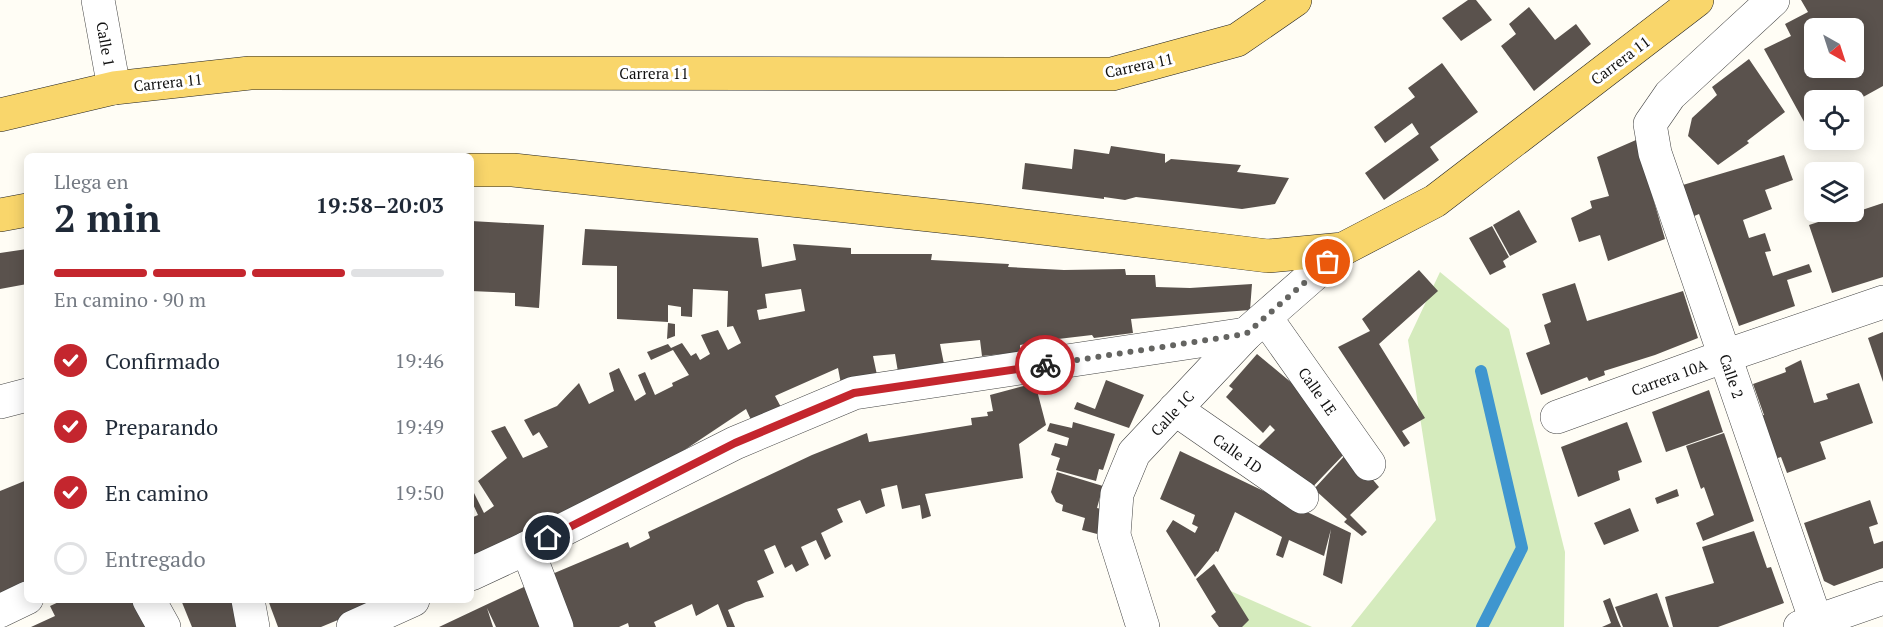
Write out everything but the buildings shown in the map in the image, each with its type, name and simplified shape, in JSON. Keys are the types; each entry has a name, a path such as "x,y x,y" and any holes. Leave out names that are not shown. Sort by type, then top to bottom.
{"main road":[{"name":"Carrera 11","path":"0,114 114,88 250,73 1112,74 1237,40 1295,0"},
{"name":"Carrera 11","path":"474,170 525,171 985,221 1268,256 1343,249 1435,201 1697,0"},
{"path":"0,215 24,211"}],"street":[{"name":"Calle 1","path":"98,0 114,88"},
{"name":"Calle 2","path":"1773,0 1670,95 1650,124 1655,153 1725,356 1811,625"},
{"name":"Calle 1C","path":"1143,627 1114,535 1116,494 1134,453 1256,326 1343,249"},
{"name":"Carrera 10A","path":"1557,417 1883,302"},
{"name":"Calle 1E","path":"1256,326 1369,464"},
{"path":"474,573 735,443 854,393 1256,326"},
{"path":"0,402 24,396"},
{"name":"Calle 1D","path":"1175,410 1302,497"},
{"path":"527,548 557,627"},
{"path":"1811,625 1883,598"},
{"path":"0,611 24,599"},
{"path":"151,603 164,627"},
{"path":"249,603 253,627"},
{"path":"353,627 406,603"}],"green space":[{"path":"1440,272 1509,329 1565,552 1564,627 1351,627 1436,520 1408,340"},
{"path":"1226,589 1312,627 1236,627"}],"waterway":[{"path":"1481,371 1522,548 1482,627"}],"way so far":[{"path":"1045,365 1246,334 1328,262"}],"route":[{"path":"548,538 735,443 854,393 1045,365"}]}
